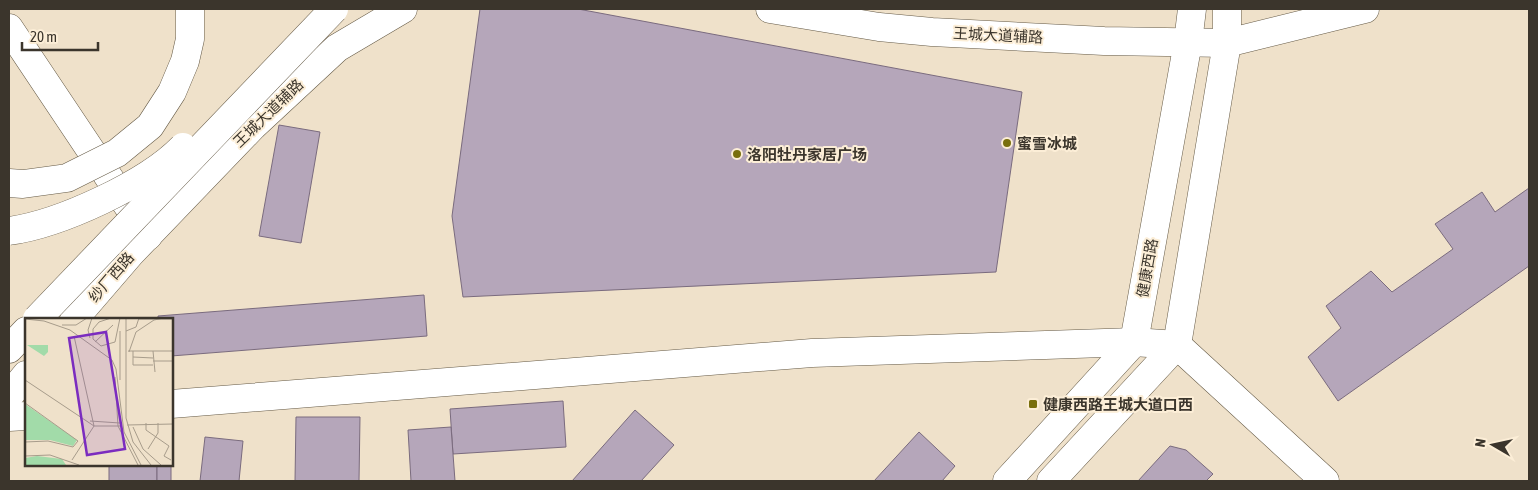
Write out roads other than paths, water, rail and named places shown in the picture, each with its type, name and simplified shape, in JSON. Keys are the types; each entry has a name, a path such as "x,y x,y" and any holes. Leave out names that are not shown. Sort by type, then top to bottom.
{"main road":[{"path":"9,183 23,184 66,178 117,153 150,126 172,92 185,62 190,39 190,9"},
{"path":"9,231 28,228 81,208 131,185 176,154 254,74 303,31 334,9"},
{"path":"39,318 334,9"},
{"name":"王城大道辅路","path":"148,236 252,126 337,48 403,9"},
{"name":"王城大道辅路","path":"770,9 879,27 932,32 1104,41 1227,43 1365,9"},
{"name":"健康西路","path":"1134,342 1188,42 1192,9"},
{"path":"1050,481 1177,344 1227,43 1227,9"},
{"path":"9,28 148,236"},
{"name":"纱厂西路","path":"75,318 148,236"},
{"path":"9,349 25,332"},
{"path":"1006,481 1134,342"},
{"path":"172,404 812,353 1134,342 1177,344 1325,481"},
{"path":"9,396 25,376"},
{"path":"9,417 25,416"}],"place":[{"name":"蜜雪冰城","path":"1007,143"},
{"name":"洛阳牡丹家居广场","path":"737,154"},
{"name":"健康西路王城大道口西","path":"1033,404"}]}
